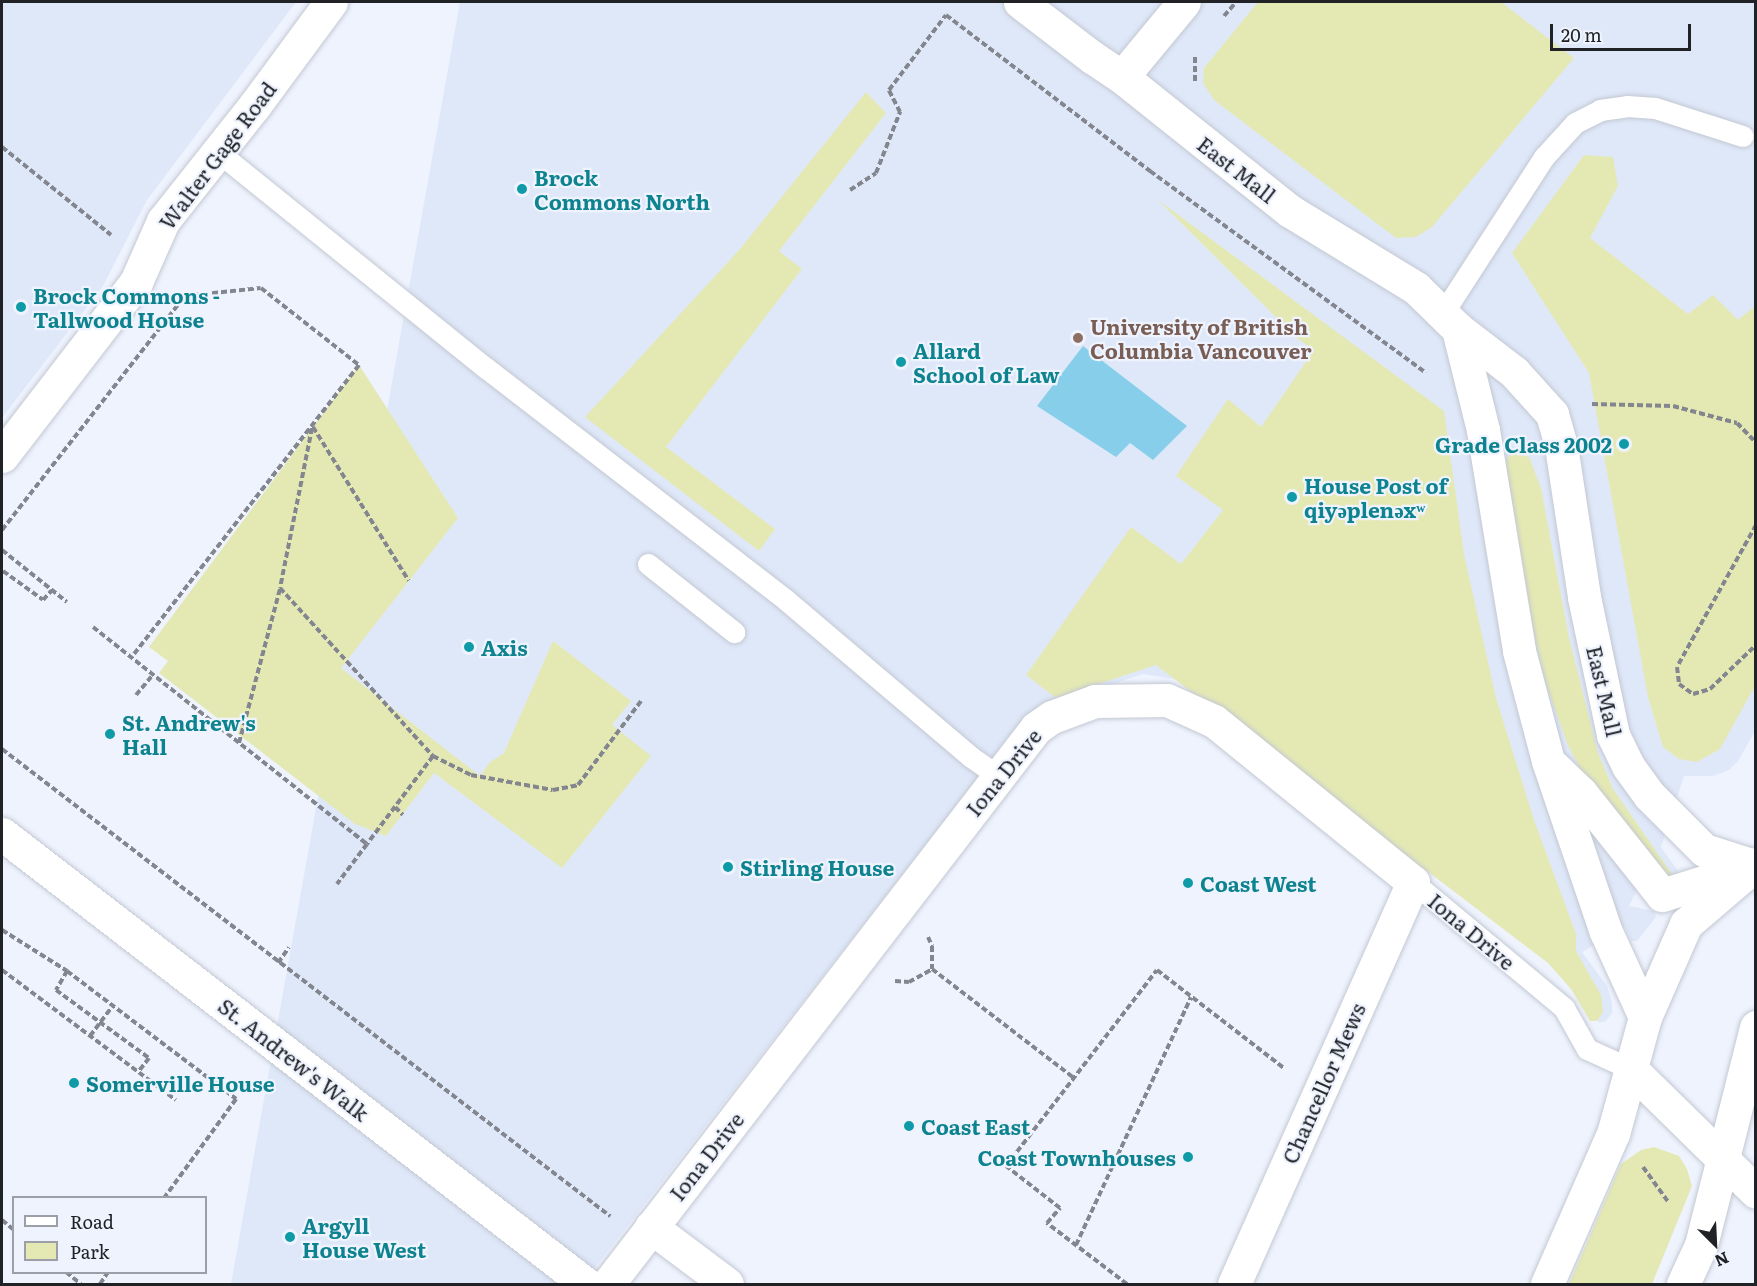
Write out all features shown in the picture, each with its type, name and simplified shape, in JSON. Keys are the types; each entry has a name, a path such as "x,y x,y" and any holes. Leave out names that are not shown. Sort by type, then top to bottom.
{"street":[{"name":"Walter Gage Road","path":"2,456 136,282 163,221 331,2"},
{"name":"East Mall","path":"1020,2 1122,77 1290,211 1416,288 1450,321 1514,372 1555,420 1584,597 1612,735 1628,766 1649,795 1704,850 1755,869"},
{"path":"1122,77 1184,2"},
{"path":"1450,321 1483,430 1518,651 1548,761 1606,932 1645,1017"},
{"name":"Iona Drive","path":"608,1284 998,776 1036,728 1052,717 1095,701 1167,700 1214,721 1413,882"},
{"path":"1548,761 1581,794 1662,895 1755,869"},
{"name":"St. Andrew's Walk","path":"2,834 586,1284"},
{"path":"1548,1284 1613,1134 1645,1017 1686,924 1755,869"},
{"name":"Chancellor Mews","path":"1234,1284 1413,882"},
{"path":"1683,1284 1701,1245 1755,1028"},
{"path":"1631,1069 1755,1192"},
{"path":"647,1234 728,1284"}],"lane":[{"path":"1450,321 1544,157 1575,123 1600,110 1627,106 1655,108 1743,136"},
{"path":"218,152 486,368 786,600 971,757 998,776"},
{"path":"648,564 734,632"},
{"name":"Iona Drive","path":"1413,882 1564,1008 1587,1049 1631,1069"}],"path":[{"path":"1223,18 1236,2"},
{"path":"850,190 876,173 900,112 889,90 946,15 1150,171 1436,380"},
{"path":"1197,50 1195,81 1201,89"},
{"path":"2,147 144,262"},
{"path":"2,530 185,296 261,288 359,365 131,658"},
{"path":"1591,405 1673,406 1737,423 1755,443"},
{"path":"313,426 409,580"},
{"path":"239,743 280,588 313,426"},
{"path":"1755,525 1677,667 1679,684 1693,694 1710,689 1755,645"},
{"path":"2,550 67,603"},
{"path":"2,573 3,571 43,600 52,590"},
{"path":"280,588 433,756 471,776 553,790 578,784 641,701"},
{"path":"93,627 367,844"},
{"path":"136,695 153,675"},
{"path":"2,749 278,963 647,1234"},
{"path":"337,884 433,756"},
{"path":"395,807 403,814"},
{"path":"2,930 67,971 236,1099 165,1196"},
{"path":"928,936 932,946 932,969"},
{"path":"278,963 288,947"},
{"path":"894,981 909,982 932,969"},
{"path":"932,969 1074,1078"},
{"path":"2,970 176,1100"},
{"path":"1127,1284 1047,1223 1060,1208 1006,1166 1157,970 1319,1095"},
{"path":"67,971 56,990 149,1058 138,1072"},
{"path":"1076,1245 1191,997"},
{"path":"90,1036 114,1005"},
{"path":"1636,1157 1671,1206"},
{"path":"68,1274 81,1284"}],"shaded area":[{"path":"2,2 296,2 147,200 103,286 2,418"},
{"name":"University of British Columbia Vancouver","path":"460,2 1755,2 1755,731 1738,761 1729,770 1713,776 1684,776 1661,847 1680,874 1676,880 1653,858 1629,906 1654,911 1656,917 1637,941 1631,941 1625,927 1582,952 1607,986 1612,1003 1612,1013 1606,1021 1599,1023 1569,977 1182,680 1143,674 1094,690 976,780 582,1284 231,1284"}],"green space":[{"path":"1258,2 1501,2 1574,58 1432,227 1416,237 1396,238 1214,100 1203,83 1204,68"},
{"path":"866,92 886,113 779,251 802,269 666,447 775,529 759,551 585,417 740,249"},
{"path":"1584,155 1613,157 1618,186 1590,238 1688,314 1713,295 1738,320 1755,306 1755,686 1720,749 1697,762 1679,759 1663,747 1648,697 1589,373 1512,253"},
{"path":"1158,200 1444,411 1464,554 1496,698 1534,820 1576,934 1576,951 1601,995 1603,1012 1597,1021 1590,1021 1571,989 1548,963 1156,665 1056,698 1026,675 1131,527 1181,564 1223,510 1176,476 1228,399 1261,427 1314,350 1298,339"},
{"path":"359,365 458,518 341,668 480,776 490,762 504,753 553,641 631,701 612,725 651,756 562,868 434,773 386,836 355,824 159,673 168,661 149,647"},
{"path":"1511,453 1529,457 1541,488 1569,638 1598,753 1613,789 1672,874 1670,880 1582,773 1567,743 1546,684 1526,600 1504,464"},
{"path":"1654,1147 1679,1156 1687,1169 1692,1186 1652,1284 1569,1284 1621,1164 1641,1150"}],"water":[{"path":"1083,346 1187,426 1153,460 1130,443 1116,457 1037,406"}],"place":[{"name":"Brock Commons North","path":"522,189"},
{"name":"Brock Commons - Tallwood House","path":"21,307"},
{"name":"University of British Columbia Vancouver","path":"1078,338"},
{"name":"Allard School of Law","path":"901,362"},
{"name":"Grade Class 2002","path":"1624,444"},
{"name":"House Post of qiyǝplenǝxʷ","path":"1292,497"},
{"name":"Axis","path":"469,647"},
{"name":"St. Andrew's Hall","path":"110,734"},
{"name":"Stirling House","path":"728,867"},
{"name":"Coast West","path":"1188,883"},
{"name":"Somerville House","path":"74,1083"},
{"name":"Coast East","path":"909,1126"},
{"name":"Coast Townhouses","path":"1188,1157"},
{"name":"Argyll House West","path":"290,1237"}]}
